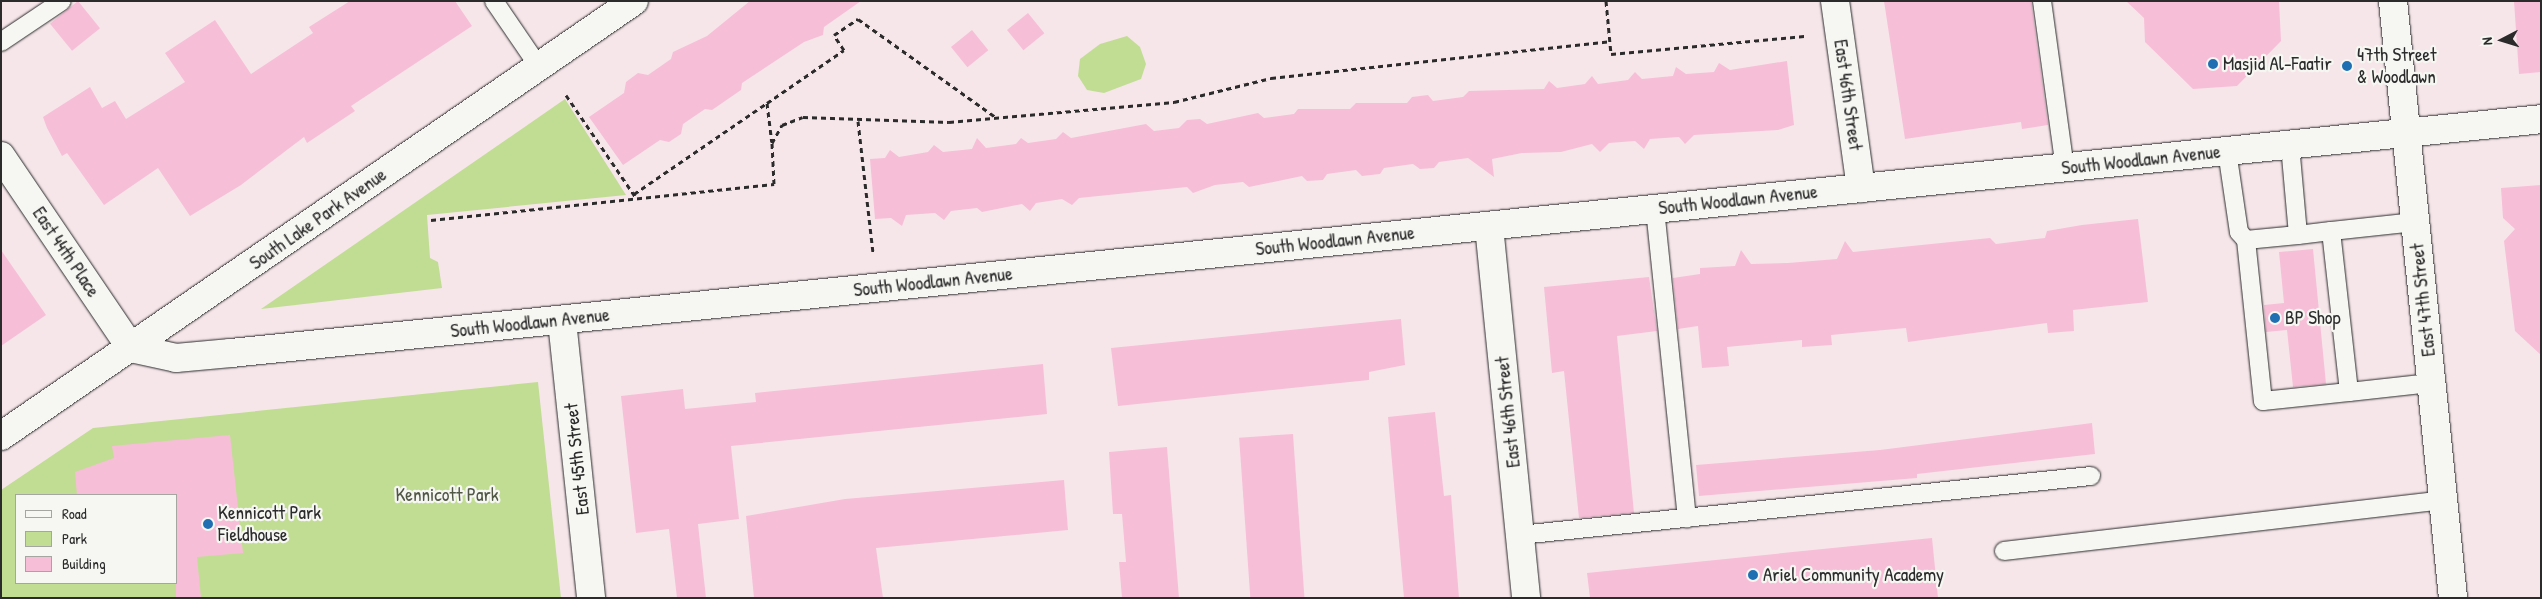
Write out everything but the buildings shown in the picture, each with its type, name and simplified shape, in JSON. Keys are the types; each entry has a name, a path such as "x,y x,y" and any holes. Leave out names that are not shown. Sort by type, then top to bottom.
{"street":[{"name":"South Lake Park Avenue","path":"1,436 634,1"},
{"name":"East 46th Street","path":"1835,1 1861,188"},
{"name":"East 47th Street","path":"2394,1 2453,598"},
{"name":"South Woodlawn Avenue","path":"131,348 176,358 562,321 2541,119"},
{"name":"East 44th Place","path":"2,158 131,348"},
{"name":"East 46th Street","path":"1489,226 1526,598"},
{"name":"East 45th Street","path":"562,321 591,598"}],"lane":[{"path":"1,42 62,1"},
{"path":"494,1 539,67"},
{"path":"2042,1 2065,168"},
{"path":"2290,144 2298,235"},
{"path":"2228,151 2235,220 2246,240 2263,401 2431,383"},
{"path":"1655,209 1687,518"},
{"path":"2246,240 2415,222"},
{"path":"2331,231 2349,392"},
{"path":"1520,535 2091,476"},
{"path":"2004,551 2443,500"}],"path":[{"path":"1606,1 1611,54 1804,36"},
{"path":"635,196 844,50 834,35 858,19 997,118"},
{"path":"772,143 782,125 803,117 858,121 997,118 1174,102 1271,78 1610,41"},
{"path":"566,95 635,196"},
{"path":"431,220 635,196 774,184 772,143 767,103"},
{"path":"858,121 873,252"}],"green space":[{"path":"1127,36 1140,47 1146,64 1141,79 1104,93 1087,90 1078,76 1080,59 1100,44"},
{"path":"565,99 626,195 427,215 430,258 438,262 442,288 261,309"},
{"name":"Kennicott Park","path":"538,382 561,598 1,598 1,490 93,428"}],"place":[{"name":"Masjid Al-Faatir","path":"2213,64"},
{"name":"47th Street & Woodlawn","path":"2347,66"},
{"name":"BP Shop","path":"2275,318"},
{"name":"Kennicott Park Fieldhouse","path":"208,524"},
{"name":"Ariel Community Academy","path":"1753,575"}]}
